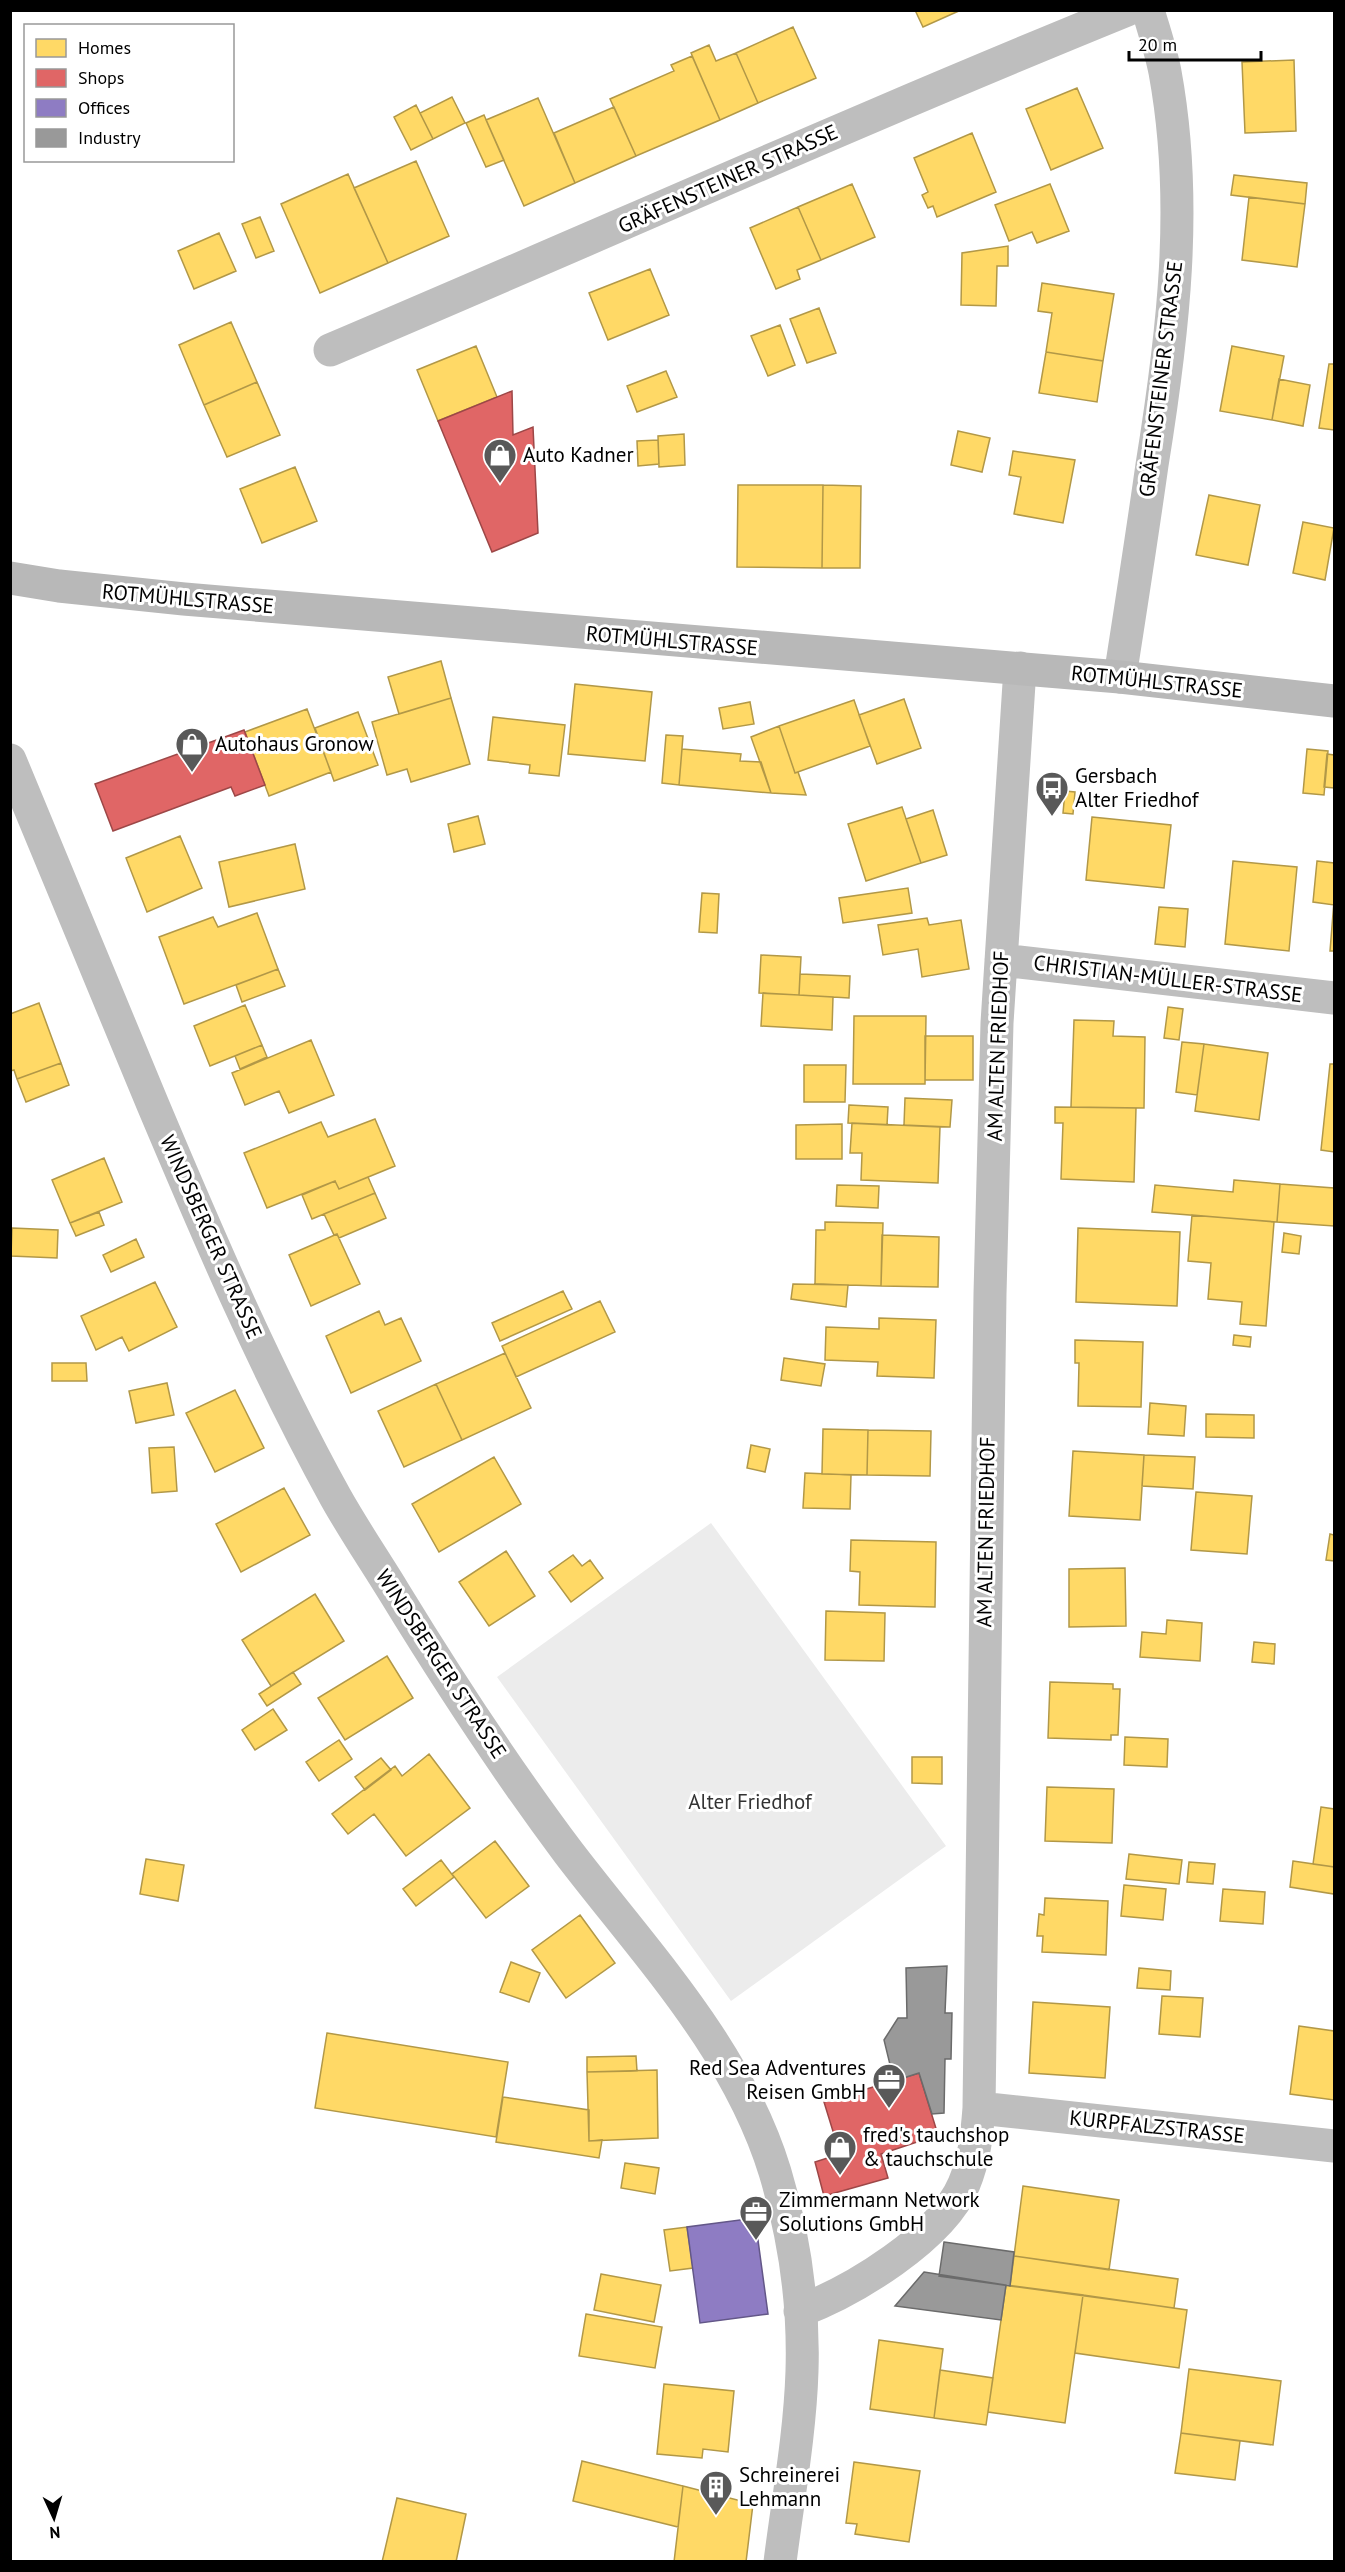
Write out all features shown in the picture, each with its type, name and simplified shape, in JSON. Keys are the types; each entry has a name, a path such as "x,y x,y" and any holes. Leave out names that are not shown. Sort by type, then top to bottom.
{"street":[{"name":"GRÄFENSTEINER STRASSE","path":"330,350 936,88 1127,10"},
{"name":"GRÄFENSTEINER STRASSE","path":"1120,677 1164,388 1177,246 1178,207 1171,110 1164,70 1148,10"},
{"name":"ROTMÜHLSTRASSE","path":"10,578 81,588 383,617 1020,668 1335,701"},
{"name":"AM ALTEN FRIEDHOF","path":"800,2311 856,2286 912,2245 934,2225 963,2187 976,2144 979,2108 990,1294 1000,960 1020,668"},
{"name":"WINDSBERGER STRASSE","path":"10,760 208,1236 258,1344 339,1502 443,1674 497,1754 569,1852 689,2006 735,2077 759,2128 775,2173 795,2262 800,2311 801,2397 780,2562"},
{"name":"CHRISTIAN-MÜLLER-STRASSE","path":"1000,960 1335,998"},
{"name":"KURPFALZSTRASSE","path":"979,2108 1335,2146"}],"green space":[{"name":"Alter Friedhof","path":"711,1523 946,1846 731,2001 497,1677"}],"building: Homes":[{"path":"915,10 961,10 923,27"},
{"path":"793,27 816,78 758,103 736,53"},
{"path":"709,45 716,61 736,53 758,103 720,120 691,53"},
{"path":"692,56 720,120 636,156 610,99 674,71 671,65"},
{"path":"1294,60 1296,131 1245,133 1242,62"},
{"path":"1077,88 1103,148 1051,170 1026,109"},
{"path":"452,97 465,123 433,139 420,113"},
{"path":"538,98 575,183 524,206 486,120"},
{"path":"416,105 433,139 411,150 394,117"},
{"path":"614,107 636,156 575,183 554,133"},
{"path":"484,115 504,160 486,167 466,123"},
{"path":"972,133 996,192 937,217 933,206 928,208 922,195 928,192 914,158"},
{"path":"416,161 449,236 388,263 354,188"},
{"path":"348,174 388,263 320,293 281,204"},
{"path":"1234,175 1307,183 1305,204 1231,195"},
{"path":"852,184 875,237 821,260 798,207"},
{"path":"1050,184 1069,231 1037,243 1032,232 1009,241 995,205"},
{"path":"1249,197 1305,204 1297,267 1242,260"},
{"path":"798,207 821,260 797,270 800,279 776,289 750,228"},
{"path":"260,217 274,251 256,258 242,224"},
{"path":"219,233 236,271 194,289 178,251"},
{"path":"1008,246 1008,266 997,266 996,306 961,305 962,253"},
{"path":"650,269 669,315 608,340 589,293"},
{"path":"1042,283 1114,294 1103,361 1046,352 1052,313 1038,311"},
{"path":"819,308 836,353 807,363 790,319"},
{"path":"231,322 257,382 204,405 179,345"},
{"path":"780,325 795,365 768,376 751,336"},
{"path":"476,346 497,397 438,421 417,370"},
{"path":"1232,346 1284,356 1272,420 1220,411"},
{"path":"1046,352 1103,361 1097,402 1039,393"},
{"path":"1329,364 1334,364 1334,430 1319,428"},
{"path":"666,371 677,397 637,412 627,386"},
{"path":"1279,379 1310,385 1303,426 1272,420"},
{"path":"257,382 280,435 227,457 204,405"},
{"path":"958,431 990,438 982,472 951,465"},
{"path":"684,434 685,465 659,467 658,436"},
{"path":"658,440 659,464 638,466 637,441"},
{"path":"1013,451 1075,460 1063,523 1014,514 1021,477 1009,475"},
{"path":"295,467 317,521 262,543 240,489"},
{"path":"738,485 823,485 822,568 737,567"},
{"path":"823,485 861,486 860,568 822,568"},
{"path":"1209,495 1260,505 1248,565 1196,555"},
{"path":"1303,522 1334,528 1325,580 1293,573"},
{"path":"441,661 451,698 399,714 388,677"},
{"path":"575,684 652,692 645,761 568,754"},
{"path":"451,698 470,764 411,782 407,769 387,775 372,722"},
{"path":"904,699 921,748 877,764 859,715"},
{"path":"854,700 870,746 795,773 779,726"},
{"path":"750,702 754,724 723,729 719,708"},
{"path":"307,709 331,772 269,796 245,732"},
{"path":"358,712 378,765 334,781 315,728"},
{"path":"493,717 565,725 559,776 529,773 530,765 488,760"},
{"path":"779,726 795,773 798,772 806,795 771,793 751,737"},
{"path":"666,735 683,736 679,785 662,783"},
{"path":"682,749 741,754 740,761 761,762 771,793 679,785"},
{"path":"1307,749 1328,751 1324,795 1303,793"},
{"path":"1327,754 1334,755 1334,788 1324,787"},
{"path":"1065,791 1075,792 1073,814 1063,813"},
{"path":"902,807 921,863 866,881 848,824"},
{"path":"933,810 947,855 921,863 906,819"},
{"path":"478,816 485,844 454,852 448,824"},
{"path":"1092,817 1171,825 1164,888 1086,880"},
{"path":"180,836 202,888 147,912 126,858"},
{"path":"295,844 305,889 229,907 219,862"},
{"path":"1233,861 1297,867 1289,951 1225,944"},
{"path":"1317,861 1334,863 1334,905 1313,902"},
{"path":"908,888 912,913 843,923 839,898"},
{"path":"702,893 719,894 717,933 699,932"},
{"path":"1334,901 1334,951 1330,951"},
{"path":"1159,907 1188,909 1185,947 1155,944"},
{"path":"257,913 278,969 184,1004 159,937 213,917 218,927"},
{"path":"927,918 929,925 961,920 969,969 922,977 918,949 883,955 878,925"},
{"path":"761,955 801,957 799,995 759,993"},
{"path":"278,969 285,986 242,1002 236,985"},
{"path":"800,974 850,976 849,998 799,995"},
{"path":"763,993 833,997 832,1030 761,1026"},
{"path":"39,1003 61,1063 17,1079 14,1070 10,1071 10,1014"},
{"path":"245,1005 262,1045 210,1066 194,1026"},
{"path":"1168,1007 1183,1009 1179,1040 1164,1038"},
{"path":"854,1016 926,1016 925,1084 853,1084"},
{"path":"1074,1020 1114,1021 1113,1036 1145,1037 1144,1108 1071,1107"},
{"path":"925,1036 973,1036 973,1080 925,1080"},
{"path":"311,1040 334,1095 289,1113 279,1091 245,1105 232,1073"},
{"path":"1182,1042 1204,1044 1197,1095 1176,1092"},
{"path":"1204,1044 1268,1053 1259,1120 1195,1111"},
{"path":"262,1045 267,1057 240,1069 235,1056"},
{"path":"61,1063 69,1085 26,1102 17,1079"},
{"path":"1330,1064 1334,1064 1334,1152 1321,1150"},
{"path":"804,1065 846,1065 845,1102 804,1102"},
{"path":"905,1098 952,1100 950,1127 904,1125"},
{"path":"849,1105 888,1107 887,1125 848,1123"},
{"path":"1055,1107 1136,1108 1134,1182 1061,1179 1063,1123 1055,1123"},
{"path":"375,1119 395,1166 339,1189 335,1181 267,1208 244,1153 321,1122 328,1137"},
{"path":"852,1123 940,1127 938,1183 861,1180 862,1153 850,1153"},
{"path":"842,1124 842,1159 796,1159 796,1125"},
{"path":"104,1158 122,1202 70,1223 52,1180"},
{"path":"368,1177 375,1193 312,1219 302,1195 335,1181 339,1189"},
{"path":"1234,1180 1280,1184 1277,1222 1152,1212 1155,1185 1233,1192"},
{"path":"1280,1184 1334,1188 1334,1226 1277,1222"},
{"path":"837,1185 879,1186 878,1208 836,1206"},
{"path":"375,1193 386,1218 339,1238 337,1234 334,1235 324,1214"},
{"path":"99,1212 104,1225 76,1236 70,1223"},
{"path":"1192,1215 1274,1222 1266,1326 1240,1324 1242,1302 1208,1299 1211,1263 1188,1261"},
{"path":"825,1222 883,1223 881,1286 815,1284 816,1230 825,1230"},
{"path":"12,1228 58,1230 57,1258 11,1256"},
{"path":"1078,1228 1180,1232 1177,1306 1076,1302"},
{"path":"1284,1233 1301,1236 1299,1254 1282,1252"},
{"path":"337,1234 360,1284 311,1306 289,1255"},
{"path":"882,1235 939,1237 938,1287 881,1286"},
{"path":"136,1239 144,1257 111,1272 103,1255"},
{"path":"155,1282 177,1327 129,1351 122,1337 96,1350 81,1316"},
{"path":"793,1284 848,1285 846,1307 791,1299"},
{"path":"563,1291 572,1309 500,1341 492,1323"},
{"path":"600,1301 615,1332 516,1377 502,1346"},
{"path":"379,1311 385,1325 401,1318 421,1361 351,1393 326,1336"},
{"path":"879,1318 936,1320 934,1378 877,1376 878,1362 825,1360 826,1327 879,1329"},
{"path":"1234,1335 1251,1337 1250,1347 1233,1345"},
{"path":"1075,1340 1143,1342 1141,1407 1078,1406 1079,1363 1075,1363"},
{"path":"505,1353 531,1408 462,1440 436,1384"},
{"path":"784,1358 825,1364 821,1386 781,1380"},
{"path":"52,1363 86,1363 87,1381 52,1381"},
{"path":"167,1383 174,1415 136,1423 129,1391"},
{"path":"436,1384 462,1440 404,1467 378,1411"},
{"path":"235,1390 264,1448 215,1472 186,1413"},
{"path":"1150,1403 1186,1406 1184,1436 1148,1434"},
{"path":"1206,1414 1254,1415 1254,1438 1206,1437"},
{"path":"823,1429 868,1430 867,1475 822,1474"},
{"path":"868,1430 931,1431 930,1476 867,1475"},
{"path":"751,1445 770,1449 765,1472 747,1468"},
{"path":"174,1447 177,1491 152,1493 149,1448"},
{"path":"1073,1451 1144,1455 1140,1520 1069,1516"},
{"path":"1144,1455 1195,1457 1193,1489 1142,1486"},
{"path":"494,1457 521,1504 439,1552 412,1504"},
{"path":"805,1473 851,1475 850,1509 803,1508"},
{"path":"284,1488 310,1535 241,1572 216,1524"},
{"path":"1196,1492 1252,1496 1247,1554 1191,1550"},
{"path":"1330,1534 1334,1535 1334,1561 1326,1560"},
{"path":"851,1540 936,1542 935,1607 859,1605 860,1572 850,1571"},
{"path":"506,1551 535,1596 489,1626 459,1582"},
{"path":"573,1555 582,1566 590,1560 603,1578 571,1602 549,1572"},
{"path":"1125,1568 1126,1626 1069,1627 1069,1569"},
{"path":"315,1594 344,1641 271,1686 242,1640"},
{"path":"826,1611 885,1613 884,1661 825,1660"},
{"path":"1167,1620 1202,1623 1200,1661 1140,1657 1142,1632 1166,1634"},
{"path":"1254,1642 1275,1644 1274,1664 1252,1662"},
{"path":"387,1656 413,1698 345,1740 318,1698"},
{"path":"293,1672 301,1684 267,1706 259,1694"},
{"path":"1050,1682 1113,1684 1113,1689 1120,1689 1118,1735 1111,1735 1111,1740 1048,1738"},
{"path":"273,1709 287,1730 255,1750 242,1730"},
{"path":"1125,1737 1168,1739 1167,1767 1124,1765"},
{"path":"339,1740 352,1759 319,1781 306,1762"},
{"path":"429,1754 470,1808 406,1856 374,1814 348,1834 332,1814 395,1766 402,1776"},
{"path":"912,1757 942,1757 942,1784 912,1783"},
{"path":"381,1758 391,1770 365,1790 355,1777"},
{"path":"1047,1787 1114,1789 1112,1843 1045,1841"},
{"path":"1321,1807 1334,1809 1334,1867 1313,1864"},
{"path":"495,1841 529,1886 486,1918 452,1874"},
{"path":"1129,1854 1182,1860 1179,1884 1126,1879"},
{"path":"146,1859 184,1865 178,1901 140,1894"},
{"path":"441,1860 454,1877 416,1906 403,1889"},
{"path":"1293,1861 1334,1867 1334,1894 1290,1887"},
{"path":"1189,1862 1215,1864 1213,1884 1187,1882"},
{"path":"1124,1885 1166,1889 1163,1920 1121,1916"},
{"path":"1223,1889 1265,1892 1263,1924 1220,1921"},
{"path":"1045,1898 1108,1901 1106,1955 1042,1952 1043,1936 1037,1936 1039,1914 1044,1915"},
{"path":"580,1915 615,1963 566,1998 532,1950"},
{"path":"511,1962 540,1973 529,2002 500,1992"},
{"path":"1139,1968 1171,1971 1170,1990 1137,1988"},
{"path":"1162,1996 1203,1998 1200,2037 1159,2034"},
{"path":"1033,2002 1110,2007 1105,2078 1029,2073"},
{"path":"1299,2026 1334,2031 1334,2100 1290,2094"},
{"path":"327,2033 508,2062 496,2137 315,2108"},
{"path":"636,2056 637,2071 587,2072 587,2057"},
{"path":"657,2070 658,2138 589,2141 587,2072"},
{"path":"503,2097 589,2110 589,2141 602,2140 599,2158 496,2142"},
{"path":"625,2163 659,2168 655,2194 621,2188"},
{"path":"1023,2186 1119,2200 1109,2270 1014,2256"},
{"path":"687,2227 693,2268 670,2271 664,2230"},
{"path":"1014,2256 1178,2279 1174,2308 1010,2286"},
{"path":"601,2274 661,2285 654,2322 594,2310"},
{"path":"1006,2285 1083,2295 1065,2423 988,2412"},
{"path":"1083,2295 1187,2310 1179,2368 1075,2353"},
{"path":"586,2314 662,2327 655,2368 579,2356"},
{"path":"879,2340 943,2349 934,2418 870,2409"},
{"path":"1189,2369 1281,2381 1273,2445 1181,2433"},
{"path":"940,2370 993,2378 986,2425 934,2418"},
{"path":"664,2384 734,2391 728,2452 703,2449 702,2458 657,2454"},
{"path":"1181,2433 1240,2441 1235,2480 1175,2473"},
{"path":"582,2461 683,2486 678,2527 573,2501"},
{"path":"854,2462 920,2471 909,2542 855,2534 857,2524 846,2523"},
{"name":"Schreinerei Lehmann","path":"683,2486 753,2504 746,2562 674,2562"},
{"path":"397,2498 466,2514 456,2562 382,2562"}],"building: Shops":[{"name":"Auto Kadner","path":"512,391 513,435 533,427 538,533 492,552 438,421"},
{"name":"Autohaus Gronow","path":"244,730 265,785 235,796 231,787 113,831 95,784"},
{"path":"919,2073 938,2135 881,2154 888,2178 824,2196 815,2162 840,2154 824,2102"}],"building: Offices":[{"path":"755,2218 768,2314 700,2323 687,2227"}],"building: Industry":[{"path":"947,1966 945,2013 952,2013 951,2059 945,2059 944,2113 932,2114 919,2073 894,2081 884,2040 898,2018 907,2018 906,1968"},
{"path":"944,2242 1014,2252 1010,2286 939,2276"},
{"path":"924,2272 1006,2285 1001,2320 895,2306"}],"place":[{"name":"Auto Kadner","path":"500,484"},
{"name":"Autohaus Gronow","path":"192,773"},
{"name":"Gersbach Alter Friedhof","path":"1052,817"},
{"name":"Red Sea Adventures Reisen GmbH","path":"889,2109"},
{"name":"fred's tauchshop & tauchschule","path":"840,2176"},
{"name":"Zimmermann Network Solutions GmbH","path":"756,2241"},
{"name":"Schreinerei Lehmann","path":"716,2516"}]}
